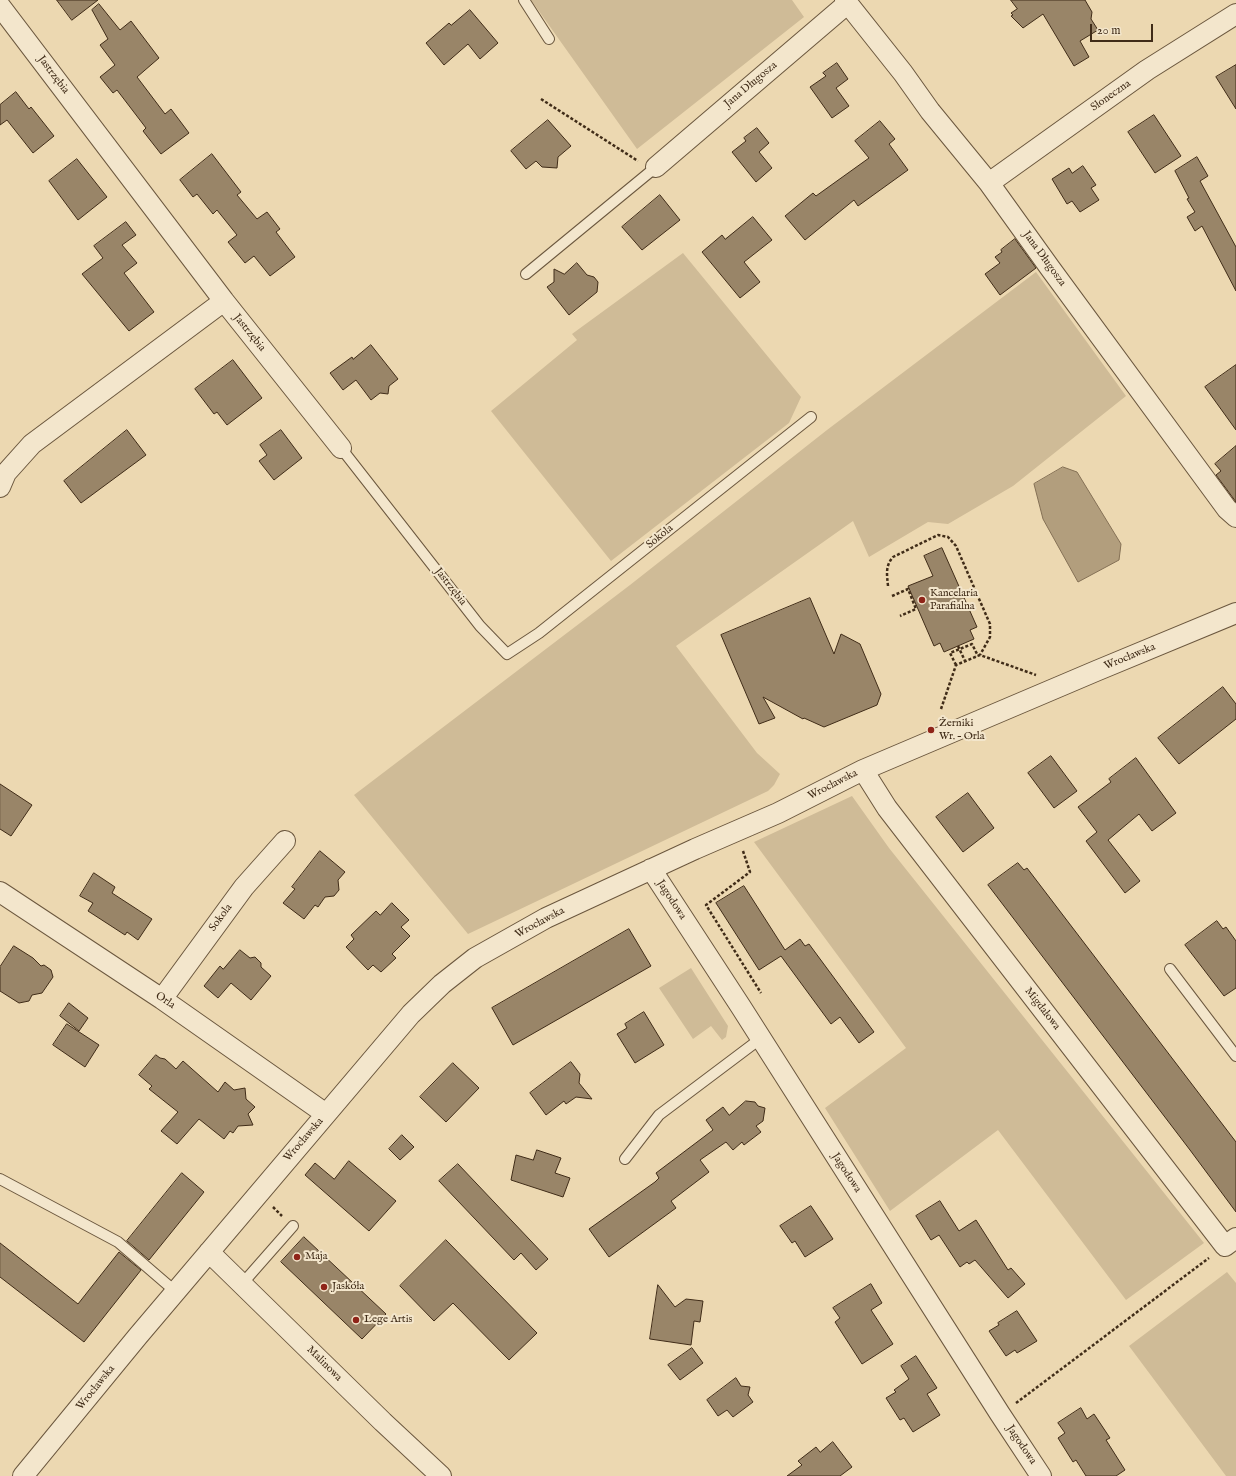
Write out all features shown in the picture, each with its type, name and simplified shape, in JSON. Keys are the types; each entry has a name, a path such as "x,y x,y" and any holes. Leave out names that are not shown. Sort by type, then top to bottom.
{"street":[{"name":"Jana Długosza","path":"647,164 846,2 903,73 930,111 988,182 1227,509 1236,517"},
{"name":"Jastrzębia","path":"0,6 224,301 341,448"},
{"name":"Słoneczna","path":"988,182 1147,70 1236,14"},
{"path":"2,476 32,444 224,301"},
{"name":"Wrocławska","path":"23,1476 138,1336 411,1014 442,984 475,958 546,918 651,869 778,813 862,770 1096,670 1236,613"},
{"name":"Migdałowa","path":"862,770 887,808 1230,1242"},
{"name":"Sokola","path":"162,999 244,887 285,841"},
{"name":"Jagodowa","path":"651,869 1041,1476"},
{"name":"Orla","path":"0,892 162,999 326,1114"},
{"name":"Malinowa","path":"209,1252 383,1422 441,1476"}],"lane":[{"path":"524,0 549,39"},
{"path":"526,274 647,164"},
{"name":"Sokola","path":"506,654 539,633 810,418"},
{"name":"Jastrzębia","path":"341,448 480,626 506,654"},
{"path":"1170,968 1236,1056"},
{"path":"625,1159 659,1116 760,1039"},
{"path":"0,1179 118,1242 176,1292"},
{"path":"242,1284 293,1226"}],"path":[{"path":"541,99 647,164"},
{"path":"888,586 886,574 888,563 893,557 938,535 948,536 956,546 990,624 990,637 979,656"},
{"path":"892,596 908,589 916,610 900,616"},
{"path":"956,665 950,653 959,647 972,644 979,656"},
{"path":"959,647 965,661"},
{"path":"940,709 956,665 979,656 1038,675"},
{"path":"738,831 750,872 706,905 761,993"},
{"path":"272,1206 293,1226"},
{"path":"1000,1414 1230,1242"}],"shaded area":[{"path":"531,0 792,0 804,17 637,149"},
{"path":"683,253 801,397 789,423 611,561 491,411 577,340 572,334"},
{"path":"1036,272 1126,396 1013,486 948,524 928,522 869,557 853,521 676,646 757,753 780,774 774,785 768,791 468,934 354,795 630,585 827,430"},
{"path":"1063,467 1077,472 1121,544 1119,560 1078,582 1043,519 1034,484"},
{"path":"852,796 889,848 1204,1243 1126,1300 998,1130 890,1211 825,1108 906,1048 754,842"},
{"path":"691,968 728,1026 726,1037 722,1040 711,1026 693,1039 659,988"},
{"path":"1227,1272 1236,1283 1236,1476 1226,1476 1129,1346"}],"building":[{"path":"57,0 98,0 72,20"},
{"path":"1011,0 1085,0 1092,12 1091,19 1098,30 1080,41 1089,57 1074,66 1043,14 1023,28 1011,16 1013,15 1011,13 1017,9"},
{"path":"99,4 120,30 131,21 159,58 137,77 165,114 171,109 189,133 161,154 143,131 146,128 117,90 113,93 100,77 115,65 100,45 108,39 92,10"},
{"path":"470,10 498,43 480,59 468,44 444,65 426,43 449,23 451,25"},
{"path":"837,63 848,79 836,88 849,106 832,118 810,87 826,76 823,73"},
{"path":"1236,65 1236,109 1216,77"},
{"path":"16,92 29,109 31,107 54,136 33,153 7,120 0,125 0,105"},
{"path":"1154,115 1181,156 1155,173 1128,132"},
{"path":"548,120 571,146 558,157 557,168 542,167 536,161 526,169 511,151"},
{"path":"880,121 895,139 889,144 908,170 858,206 854,200 805,240 785,216 813,193 816,196 869,158 855,141"},
{"path":"757,128 769,143 759,152 772,168 756,182 732,152 746,141 744,138"},
{"path":"212,154 241,192 237,195 257,219 267,212 280,229 276,232 295,257 270,276 254,256 245,263 228,242 237,235 217,210 213,214 197,194 193,197 180,180"},
{"path":"1197,157 1208,176 1200,181 1236,247 1236,291 1202,226 1195,231 1187,217 1195,212 1187,199 1189,198 1175,171"},
{"path":"77,159 107,197 78,220 49,181"},
{"path":"1083,166 1096,185 1091,188 1099,200 1080,212 1072,201 1067,204 1052,179 1069,168 1072,173"},
{"path":"660,195 680,220 642,250 622,227"},
{"path":"753,217 772,240 744,262 760,282 740,298 702,252 722,235 725,239"},
{"path":"126,222 136,235 122,245 137,263 124,273 154,312 129,331 82,274 103,258 94,246"},
{"path":"1015,239 1036,268 1000,295 985,274 1000,263 995,257"},
{"path":"577,263 587,275 594,277 598,282 597,292 569,315 547,287 554,282 554,269 564,274"},
{"path":"371,345 398,379 389,386 388,394 380,393 371,400 356,380 343,390 330,373 352,357 353,359"},
{"path":"233,360 262,398 227,425 217,412 214,414 195,389"},
{"path":"1236,365 1236,430 1205,387"},
{"path":"127,430 146,455 81,503 64,481"},
{"path":"281,430 302,458 274,480 259,461 267,455 260,445"},
{"path":"1236,446 1236,502 1216,475 1221,471 1215,464"},
{"path":"942,548 977,627 970,630 974,639 944,652 940,643 934,646 908,586 933,576 924,556"},
{"path":"810,598 834,654 841,634 860,644 881,694 877,705 824,727 804,718 803,719 763,697 775,718 759,724 721,635"},
{"path":"1223,687 1236,704 1236,719 1179,764 1158,738"},
{"path":"1051,756 1077,791 1054,808 1028,773"},
{"path":"1136,758 1176,813 1152,831 1139,814 1108,840 1140,881 1125,893 1086,841 1097,832 1078,807 1111,782 1109,779"},
{"path":"0,784 32,805 11,836 0,829"},
{"path":"968,793 994,828 963,852 936,817"},
{"path":"320,851 345,872 338,880 339,890 334,896 325,897 318,907 315,905 304,919 283,903 295,889 292,887"},
{"path":"1018,863 1024,870 1027,868 1236,1142 1236,1212 988,885"},
{"path":"94,873 115,887 112,893 152,919 138,940 127,932 125,935 88,911 93,903 80,896"},
{"path":"744,886 785,950 800,939 805,946 809,944 874,1032 859,1043 840,1017 831,1024 781,956 759,970 716,903"},
{"path":"392,903 409,920 401,927 410,936 392,954 396,958 381,972 373,965 368,970 346,947 354,939 351,935 376,911 380,915"},
{"path":"1217,921 1223,929 1226,927 1236,941 1236,988 1224,996 1185,945"},
{"path":"629,929 651,966 513,1045 492,1008"},
{"path":"14,946 33,958 41,966 44,965 51,970 53,977 42,993 32,995 29,1001 19,1003 0,991 0,967"},
{"path":"240,950 250,958 255,957 261,963 261,967 271,976 251,1000 231,983 218,998 204,986 220,966 223,969"},
{"path":"69,1003 88,1018 79,1031 60,1016"},
{"path":"644,1012 664,1045 635,1063 617,1034 627,1028 625,1024"},
{"path":"67,1024 99,1045 85,1067 53,1045"},
{"path":"156,1055 165,1059 176,1069 183,1061 218,1092 225,1082 234,1090 245,1088 246,1099 255,1107 248,1114 253,1125 238,1126 233,1133 230,1131 224,1139 199,1119 177,1144 161,1131 178,1112 149,1089 152,1086 139,1075"},
{"path":"571,1062 580,1074 579,1083 592,1099 576,1097 566,1104 564,1101 546,1115 530,1093"},
{"path":"453,1063 479,1088 446,1122 420,1097"},
{"path":"746,1101 755,1102 758,1106 765,1108 763,1121 756,1126 761,1132 744,1145 742,1142 733,1150 726,1142 700,1160 709,1172 671,1201 676,1208 609,1257 589,1229 655,1182 659,1178 656,1173 713,1130 706,1120 723,1107 729,1115"},
{"path":"402,1135 414,1147 400,1160 389,1149"},
{"path":"537,1150 561,1158 555,1173 570,1178 563,1197 511,1180 516,1155 533,1160"},
{"path":"349,1161 396,1201 369,1231 305,1175 315,1163 334,1179"},
{"path":"458,1164 548,1259 536,1270 521,1253 514,1260 439,1181"},
{"path":"182,1173 204,1192 149,1260 127,1241"},
{"path":"940,1201 959,1231 976,1220 1008,1270 1011,1268 1025,1284 1008,1298 975,1260 969,1264 967,1262 960,1267 939,1235 931,1240 916,1216"},
{"path":"811,1206 833,1239 805,1257 795,1241 792,1243 780,1226"},
{"path":"304,1237 386,1314 362,1339 281,1262"},
{"path":"446,1240 537,1333 509,1360 453,1303 434,1321 400,1286"},
{"path":"0,1243 78,1304 119,1252 141,1270 84,1342 0,1277"},
{"path":"871,1284 882,1303 871,1310 893,1344 862,1364 835,1322 840,1318 833,1308"},
{"path":"658,1285 675,1307 686,1299 703,1301 700,1322 694,1321 691,1345 650,1339"},
{"path":"1017,1311 1037,1341 1017,1353 1015,1350 1006,1356 989,1331 999,1325 998,1323"},
{"path":"692,1348 703,1363 680,1380 668,1365"},
{"path":"916,1356 937,1388 927,1394 940,1415 913,1432 904,1418 900,1420 886,1398 896,1392 894,1390 909,1379 901,1366"},
{"path":"736,1378 741,1386 750,1387 748,1395 753,1402 733,1417 727,1410 718,1416 707,1400"},
{"path":"1081,1408 1087,1419 1094,1414 1110,1438 1106,1440 1125,1470 1116,1476 1086,1476 1076,1460 1073,1462 1058,1438 1065,1433 1058,1423"},
{"path":"833,1442 852,1467 840,1476 787,1476 802,1465 798,1461 816,1447 820,1452"}],"place":[{"name":"Kancelaria Parafialna","path":"922,600"},
{"name":"Żerniki Wr. – Orla","path":"931,730"},
{"name":"Maja","path":"297,1257"},
{"name":"Jaskóła","path":"324,1287"},
{"name":"Lege Artis","path":"356,1320"}]}
